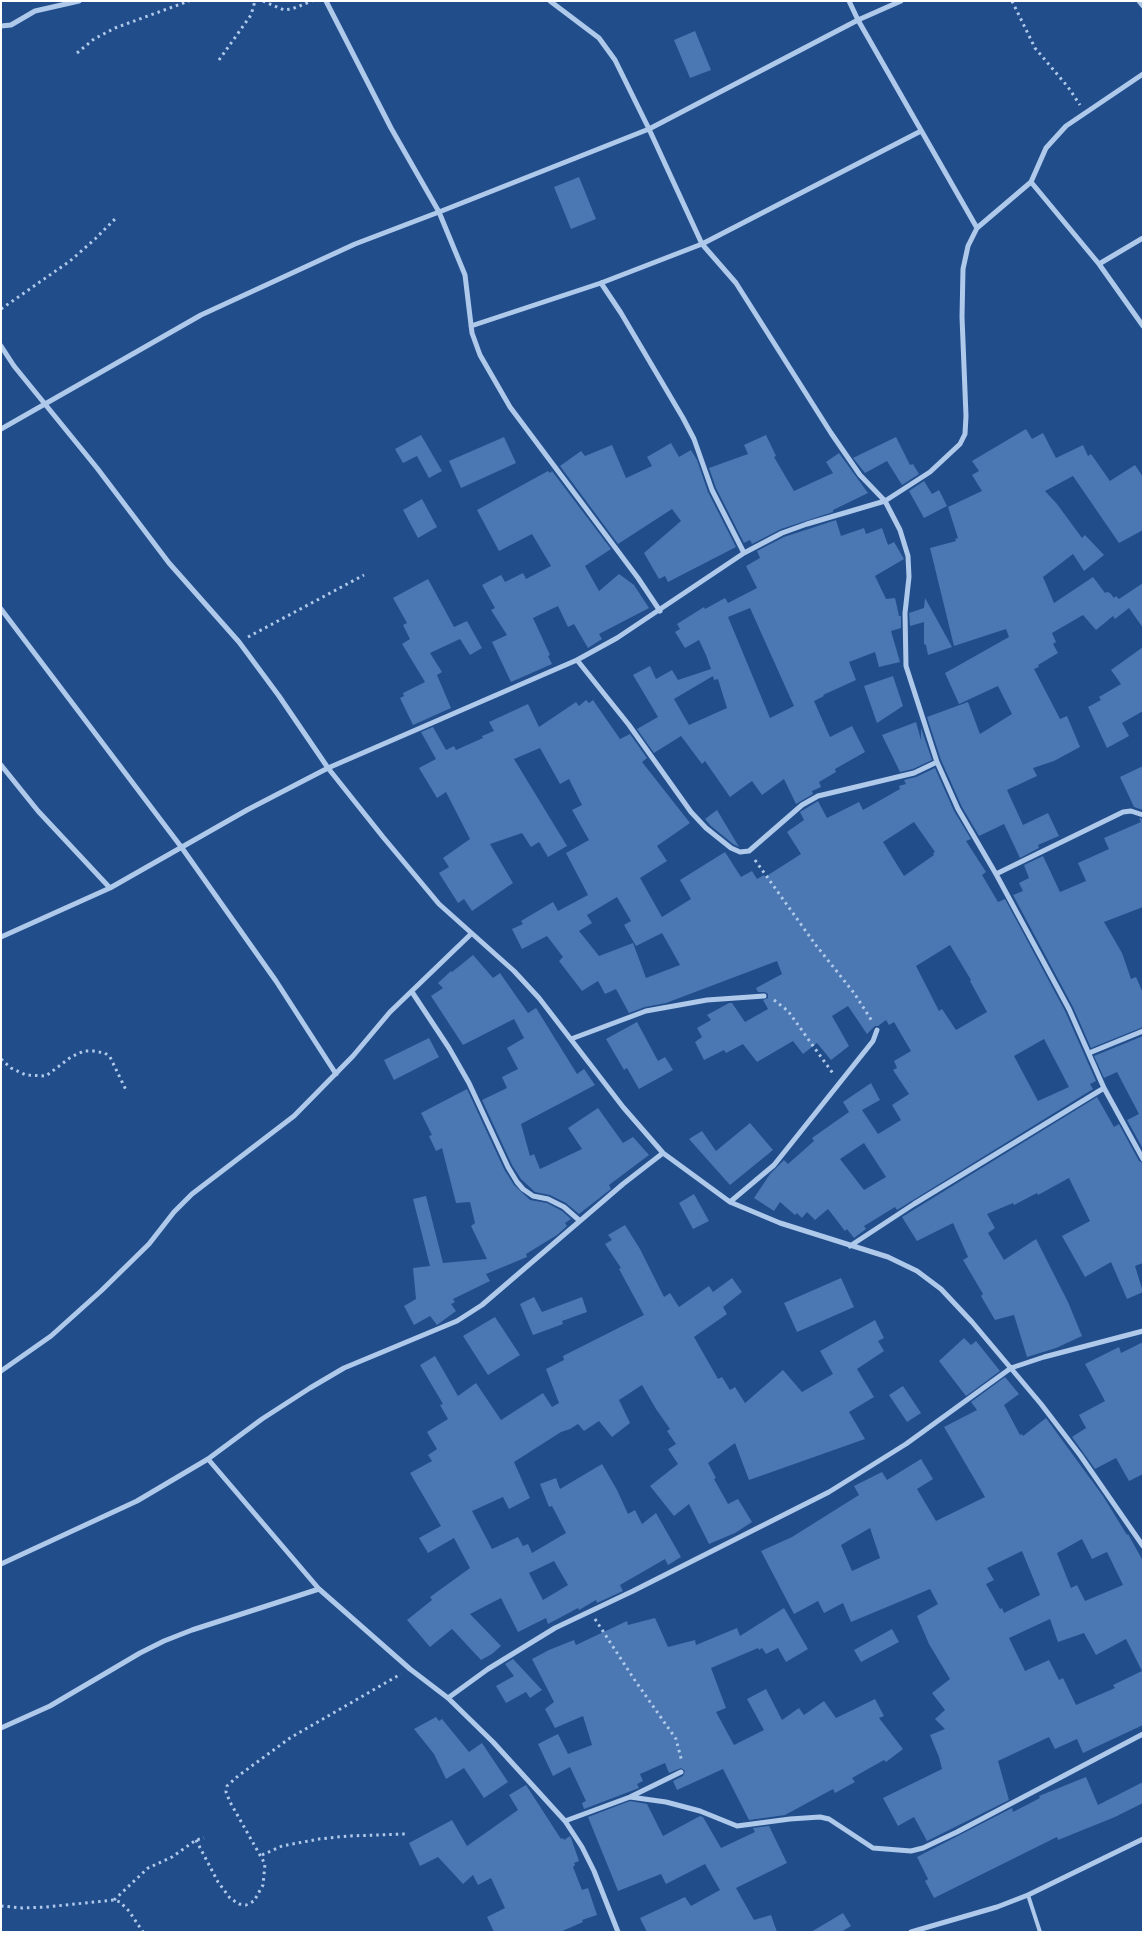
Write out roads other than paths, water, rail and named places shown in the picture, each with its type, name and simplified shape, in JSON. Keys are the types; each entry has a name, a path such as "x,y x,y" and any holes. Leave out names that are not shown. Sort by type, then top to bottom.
{"street":[{"path":"1,26 11,25 34,11 79,1"},
{"path":"326,1 391,128 439,212 465,275 471,326 480,355 510,407 638,578 660,611"},
{"path":"550,1 599,38 615,60 649,128 702,244 736,283 860,475 885,500 900,530 908,556 906,666 937,762 958,809 996,874 1069,1009 1104,1088 1143,1159"},
{"path":"849,1 977,228"},
{"path":"1,429 201,315 355,244 649,128 858,20 900,1"},
{"path":"1139,1 1143,6"},
{"path":"1,937 110,888 248,810 328,768 578,660 660,611 744,553 782,533 885,500 930,472 960,444 965,434 962,268 968,246 977,228 1031,182 1046,148 1066,126 1084,112 1143,74"},
{"path":"471,326 601,283 702,244 922,131"},
{"path":"1031,182 1099,264 1143,326"},
{"path":"1099,264 1143,238"},
{"path":"601,283 622,313 683,418 694,439 712,490 744,553"},
{"path":"1,346 14,366 169,563 239,642 279,696 328,768 439,904 514,971 539,998 623,1106 663,1152 730,1202 780,1222 888,1257 917,1271 941,1289 1011,1368 1080,1455 1143,1546"},
{"path":"1,609 182,848 276,982 336,1074"},
{"path":"578,660 629,725 691,812 706,828 731,848 740,852 749,851 802,804 818,796 914,773 937,762"},
{"path":"1,766 38,811 110,888"},
{"path":"996,874 1123,812 1131,811 1143,815"},
{"path":"1,1371 51,1336 101,1291 149,1244 174,1212 192,1194 294,1116 336,1074 390,1012 471,934"},
{"path":"412,992 469,1082 508,1167 517,1182 533,1196 548,1199 564,1207 580,1221"},
{"path":"571,1039 646,1011 707,1000 764,996"},
{"path":"730,1202 774,1165 873,1041 877,1030"},
{"path":"1089,1053 1143,1031"},
{"path":"850,1246 914,1204 1104,1088"},
{"path":"1,1564 137,1501 208,1459 262,1419 344,1368 457,1321 482,1304 663,1152"},
{"path":"448,1698 528,1643 828,1492 906,1444 1011,1368 1044,1357 1143,1331"},
{"path":"208,1459 318,1589 410,1669 448,1698 493,1742 565,1821 582,1847 594,1871 618,1932"},
{"path":"1,1728 50,1706 164,1641 318,1589"},
{"path":"630,1797 666,1802 700,1811 737,1826 820,1817 828,1819 872,1848 911,1851 923,1848 957,1832 1143,1734"},
{"path":"565,1821 630,1797 681,1772"},
{"path":"911,1932 988,1910 1028,1895 1143,1839"}],"lane":[{"path":"1028,1895 1040,1932"}]}
